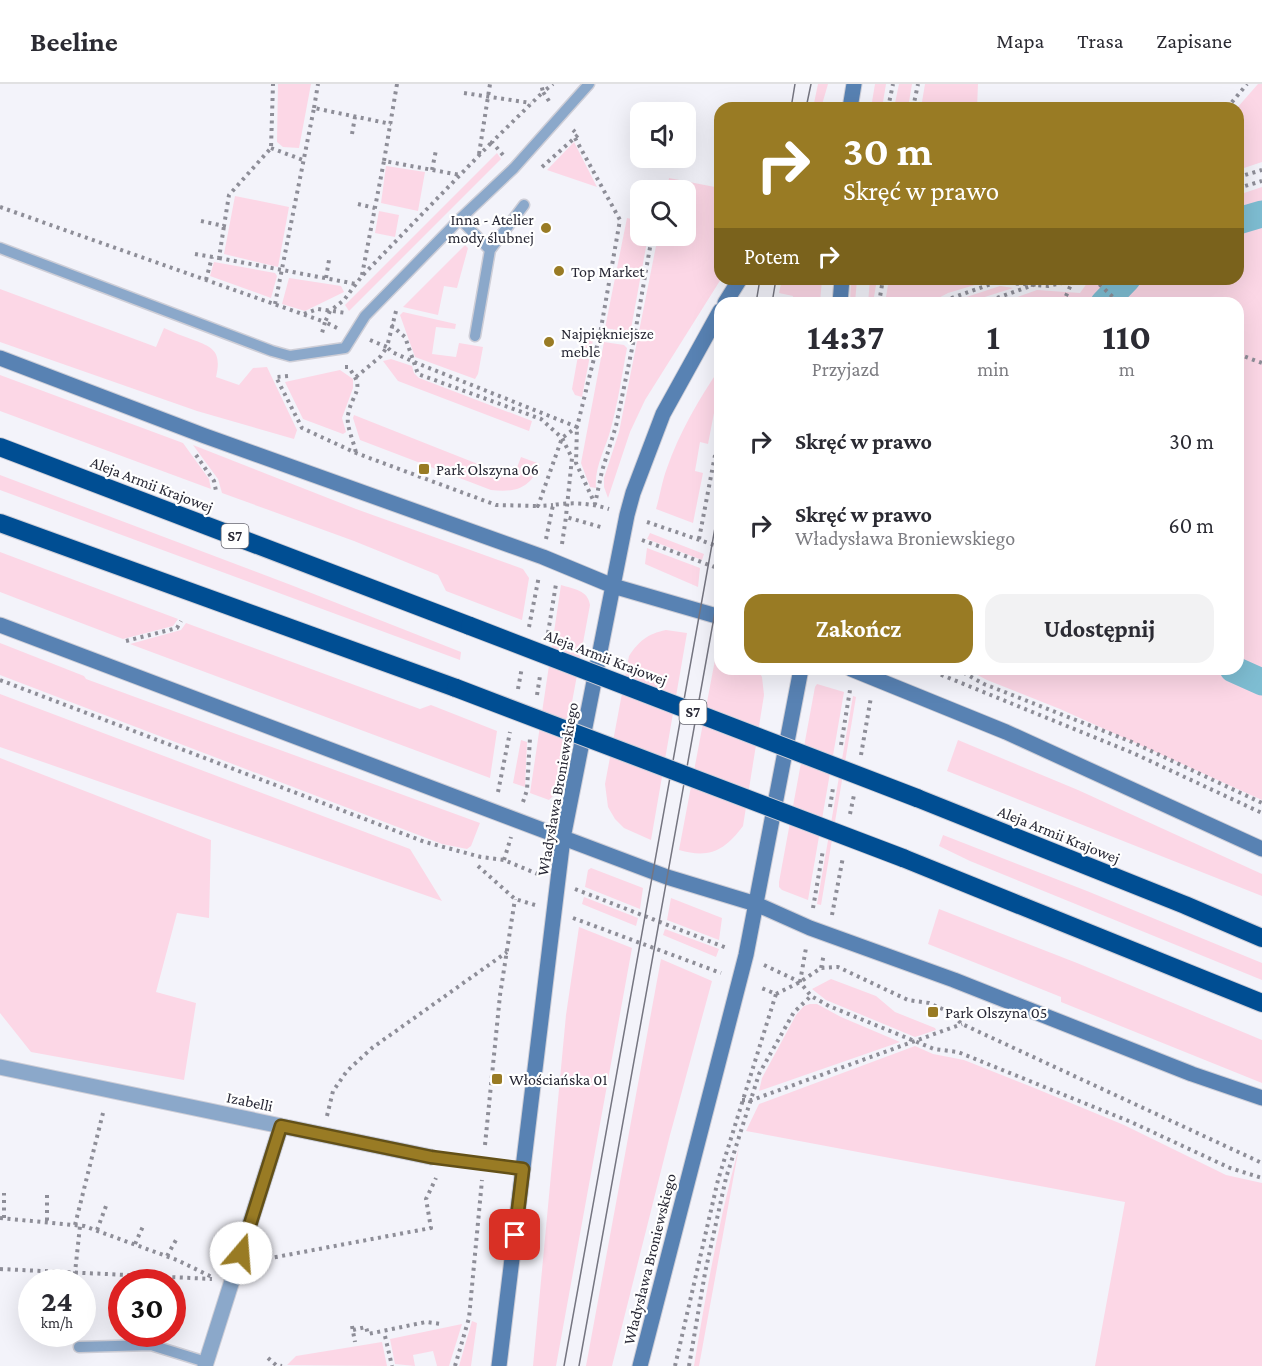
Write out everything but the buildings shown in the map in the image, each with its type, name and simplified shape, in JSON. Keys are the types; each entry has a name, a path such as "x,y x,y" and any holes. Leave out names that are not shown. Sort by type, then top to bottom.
{"highway":[{"name":"Aleja Armii Krajowej","path":"0,447 917,798 1262,938"},
{"path":"0,523 456,687 903,858 1262,1003"}],"main road":[{"path":"850,102 854,84"},
{"name":"Władysława Broniewskiego","path":"500,1366 563,838 627,515 663,414 714,322"},
{"path":"0,358 205,436 543,557 613,586 714,615"},
{"path":"0,625 667,877 756,904 810,928 954,980 1192,1074 1262,1098"},
{"name":"Władysława Broniewskiego","path":"640,1366 746,955 800,675"},
{"path":"866,675 1006,732 1262,849"}],"street":[{"name":"Izabelli","path":"0,1067 281,1126 206,1364"},
{"path":"281,1126 431,1157"}],"lane":[{"path":"0,248 266,349 290,356 345,348 365,316 460,219 514,168 589,84"},
{"path":"475,336 490,250 524,205"},
{"path":"460,219 490,250"},
{"path":"431,1157 523,1169"},
{"path":"96,1347 152,1345 206,1364"}],"path":[{"path":"219,258 229,195 272,148 273,84"},
{"path":"275,304 318,84"},
{"path":"362,276 397,84"},
{"path":"479,156 490,84"},
{"path":"541,84 543,92"},
{"path":"889,102 893,84"},
{"path":"914,102 918,84"},
{"path":"1232,102 1247,84"},
{"path":"464,93 532,103"},
{"path":"314,108 391,124"},
{"path":"352,134 355,117"},
{"path":"575,138 620,220 600,334 577,427 576,463 595,504"},
{"path":"272,148 303,160"},
{"path":"432,170 436,150"},
{"path":"384,161 461,175"},
{"path":"1244,175 1262,170"},
{"path":"1244,186 1262,181"},
{"path":"358,204 375,208"},
{"path":"0,207 325,322"},
{"path":"201,221 224,226"},
{"path":"595,504 602,471 616,426 650,246"},
{"path":"195,254 356,284"},
{"path":"206,280 212,257"},
{"path":"326,279 329,260"},
{"path":"954,297 988,285"},
{"path":"1001,297 1036,285 1054,285"},
{"path":"1100,285 1113,297"},
{"path":"303,315 318,309 365,316 387,322 405,337 418,374 541,420 562,438 572,458 566,517"},
{"path":"600,334 634,339"},
{"path":"356,377 381,356 387,346 392,352 414,362 577,427"},
{"path":"1244,356 1262,363"},
{"path":"339,366 348,367 356,377 359,386 347,417 356,453"},
{"path":"298,375 276,377 302,428 356,453 496,505 595,504 714,545"},
{"path":"538,506 562,438 577,427"},
{"path":"195,454 214,481 216,491"},
{"path":"699,539 714,460"},
{"path":"527,638 553,505"},
{"path":"126,641 177,628 181,621"},
{"path":"516,696 523,661"},
{"path":"942,675 1133,753 1262,813"},
{"path":"968,675 984,684 1132,742 1262,803"},
{"path":"0,680 425,842 481,857 504,860 659,923 746,955 800,982 811,996 830,1006 934,1049 958,1052 1131,1122 1230,1168 1262,1178"},
{"path":"495,812 510,730"},
{"path":"478,866 515,899 555,911 776,994"},
{"path":"485,1149 500,994 515,899"},
{"path":"322,1135 333,1091 347,1071 372,1048 507,952"},
{"path":"675,1366 718,1180 776,994 821,968 838,967 908,1000 939,1007 949,1012 962,1024 1262,1163"},
{"path":"689,1366 705,1273 726,1178 759,1074 794,1012 811,996"},
{"path":"742,1100 752,1100 962,1024"},
{"path":"75,1269 77,1225 104,1108"},
{"path":"454,1366 469,1318 483,1172"},
{"path":"261,1249 257,1260 431,1228 426,1199 436,1178 426,1176"},
{"path":"4,1193 2,1218 77,1225 97,1230 167,1256 216,1279 96,1274"},
{"path":"47,1195 47,1222"},
{"path":"97,1230 106,1206"},
{"path":"135,1244 144,1224"},
{"path":"167,1256 176,1240"},
{"path":"0,1269 18,1270"},
{"path":"355,1342 353,1328 366,1328 368,1334 426,1322 441,1324"},
{"path":"385,1336 392,1366"},
{"path":"268,1358 276,1365 282,1366"}],"shaded area":[{"path":"278,84 311,84 299,148 283,147 277,142"},
{"path":"818,84 828,84 823,102 814,102"},
{"path":"875,84 886,84 883,102 872,102"},
{"path":"899,84 912,84 909,102 895,102"},
{"path":"925,84 978,84 977,102 922,102"},
{"path":"1258,84 1262,84 1262,162 1244,168 1244,102"},
{"path":"574,142 597,187 547,170"},
{"path":"497,153 501,159 349,311 345,305"},
{"path":"386,166 425,172 418,211 381,203"},
{"path":"696,183 714,187 714,285 717,285 645,400 630,432 608,498 604,478 619,432 656,246 696,246"},
{"path":"1262,187 1262,800 1060,709 977,675 1244,675 1244,297 1017,297 1037,290 1080,293 1086,285 1244,285 1244,193"},
{"path":"235,196 289,207 278,267 224,254"},
{"path":"379,211 399,215 395,237 375,233"},
{"path":"627,218 630,219 630,246 646,246 631,329 627,332 605,328"},
{"path":"465,245 468,248 457,288 444,286 438,315 403,307"},
{"path":"214,262 275,273 277,276 271,298 210,276"},
{"path":"289,278 341,286 344,292 305,311 282,304"},
{"path":"781,285 822,285 820,297 793,297 779,293"},
{"path":"851,285 856,285 856,297 850,297"},
{"path":"870,285 876,285 874,297 868,297"},
{"path":"888,285 975,285 940,297 886,297"},
{"path":"1000,286 1013,288 985,297 966,297"},
{"path":"0,289 156,347 164,328 199,342 214,351 217,356 216,377 239,385 253,368 267,367 297,430 294,439 197,411 0,342"},
{"path":"403,312 456,324 455,329 436,327 432,354 456,357 459,343 483,347 475,379 415,357 400,315"},
{"path":"581,339 593,340 582,397 575,395 572,389"},
{"path":"604,342 624,345 627,348 609,435 597,473 596,488 590,487 581,463"},
{"path":"391,359 412,366 419,378 532,421 529,431 398,381 383,361"},
{"path":"340,370 353,379 353,388 342,418 346,432 343,434 303,419 285,382"},
{"path":"0,375 183,443 209,479 211,489 0,411"},
{"path":"714,377 714,413 708,444 700,442 695,471 703,473 693,523 656,509 665,473 677,442"},
{"path":"354,415 513,478 521,457 540,464 532,479 522,487 508,491 491,490 360,440"},
{"path":"193,445 356,509 523,569 529,578 522,620 446,591 438,575 354,541 222,493 218,479"},
{"path":"0,475 461,652 460,660 0,490"},
{"path":"650,533 704,554 702,560 647,539"},
{"path":"647,548 700,568 698,587 645,564"},
{"path":"0,552 178,619 173,626 123,639 0,592"},
{"path":"561,585 583,593 590,605 555,794 549,800 530,793"},
{"path":"186,623 420,709 431,705 497,731 490,778 130,644 181,630"},
{"path":"666,630 687,633 651,840 624,828 615,819 608,807 605,784 629,656 644,639"},
{"path":"0,643 84,676 86,679 480,823 471,846 467,849 442,844 0,675"},
{"path":"714,665 714,675 761,675 764,695 743,826 723,847 708,853 690,853 679,850"},
{"path":"817,684 844,692 808,900 782,890 779,882"},
{"path":"0,694 410,849 442,901 0,747"},
{"path":"853,696 856,697 821,905 817,904"},
{"path":"521,740 527,742 525,787 513,783"},
{"path":"958,740 1078,790 1262,874 1262,896 947,771"},
{"path":"0,758 211,840 209,918 177,913 156,992 196,1003 184,1080 31,1052 0,1013"},
{"path":"943,835 1262,963 1262,980 970,861 939,846"},
{"path":"591,868 643,888 640,909 585,887 588,870"},
{"path":"584,897 638,918 636,926 582,904"},
{"path":"671,898 722,918 719,940 667,920"},
{"path":"939,909 1077,963 1262,1040 1262,1083 1061,1002 1061,997 928,944"},
{"path":"579,927 632,948 556,1366 533,1366 566,1015"},
{"path":"665,929 719,949 716,957 663,935"},
{"path":"661,959 712,981 670,1135 612,1366 586,1366"},
{"path":"831,979 876,996 895,1012 936,1030 915,1037 826,1000 812,989"},
{"path":"817,1004 841,1017 900,1042 759,1091 762,1078 796,1015 804,1006"},
{"path":"915,1046 933,1054 964,1060 1124,1125 1226,1175 1262,1183 1262,1366 1095,1366 1125,1202 746,1131 759,1104"},
{"path":"739,1147 699,1366 694,1366 719,1229"},
{"path":"472,1321 477,1323 471,1366 459,1366"},
{"path":"462,1324 449,1366 437,1366 433,1351 413,1355 415,1366 395,1364 390,1339"},
{"path":"382,1342 387,1366 287,1365 296,1356"}],"waterway":[{"path":"1244,219 1262,214"},
{"path":"1110,297 1121,285"},
{"path":"1244,674 1262,682"}],"tram line":[{"path":"792,102 795,84"},
{"path":"807,102 811,84"},
{"path":"757,297 759,285"},
{"path":"773,297 775,285"},
{"path":"564,1366 714,533"},
{"path":"579,1366 714,617"}],"place":[{"name":"Inna - Atelier mody ślubnej","path":"546,228"},
{"name":"Top Market","path":"559,271"},
{"name":"Najpiękniejsze meble","path":"549,342"},
{"name":"Park Olszyna 06","path":"424,469"},
{"name":"Park Olszyna 05","path":"933,1012"},
{"name":"Włościańska 01","path":"497,1079"}],"route":[{"path":"241,1253 281,1126 431,1157 523,1169 515,1235"}]}
